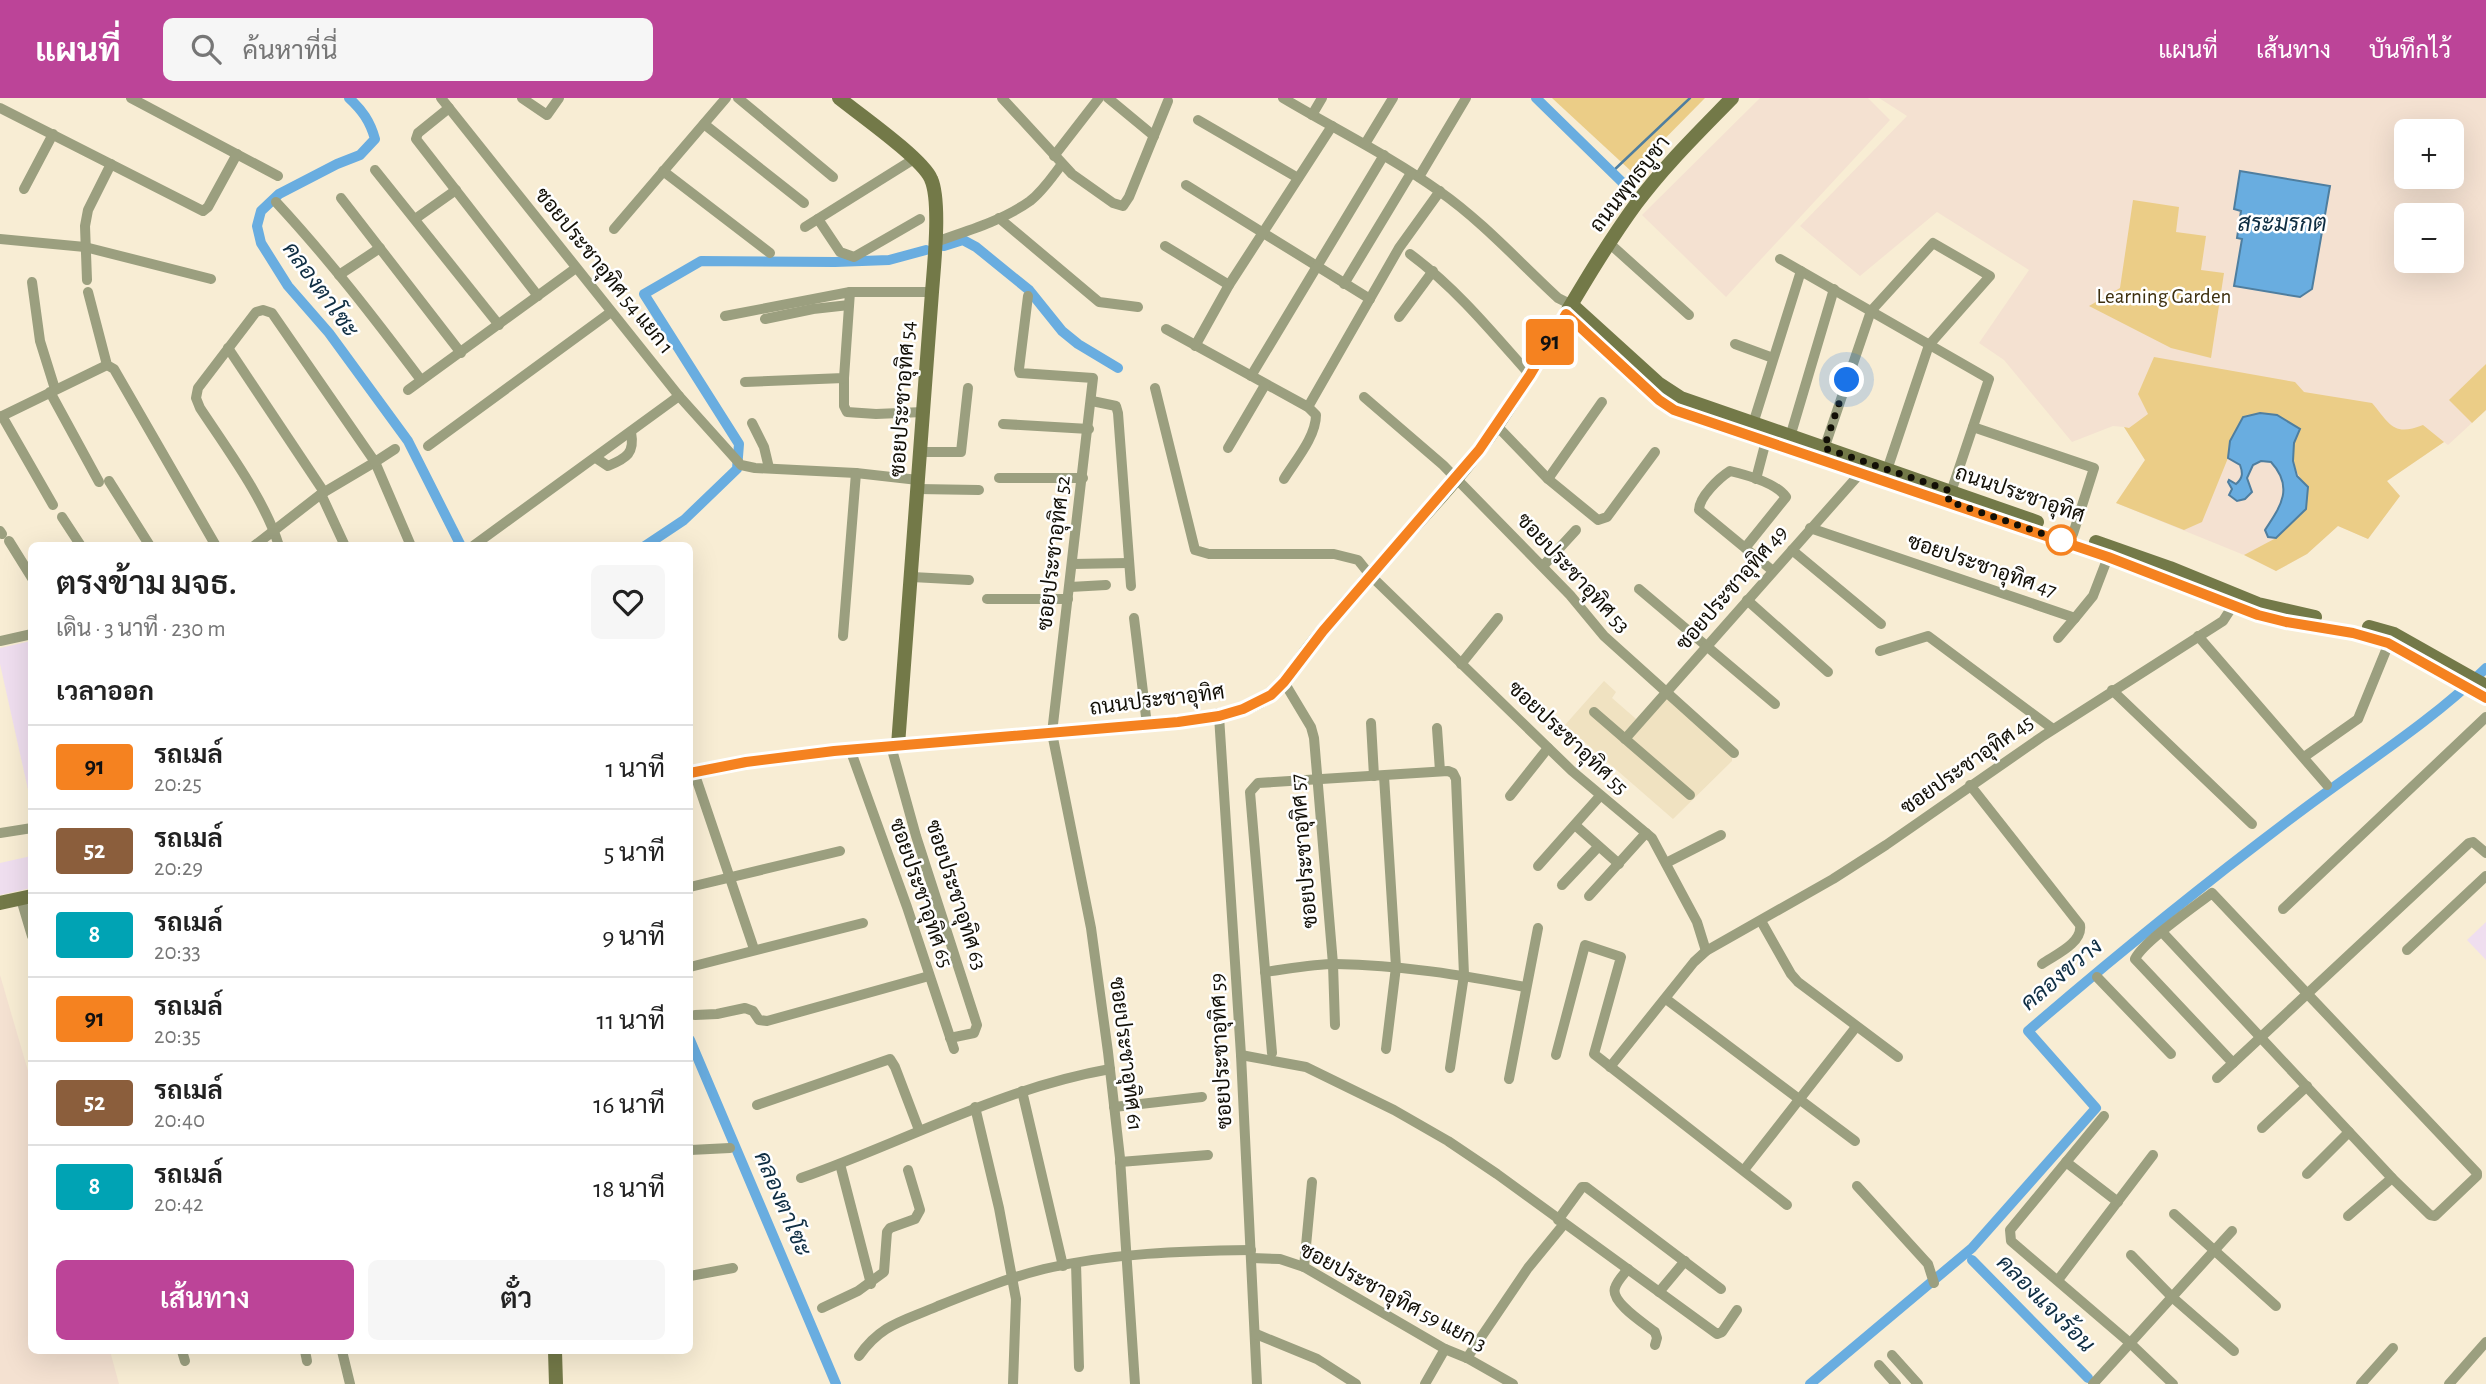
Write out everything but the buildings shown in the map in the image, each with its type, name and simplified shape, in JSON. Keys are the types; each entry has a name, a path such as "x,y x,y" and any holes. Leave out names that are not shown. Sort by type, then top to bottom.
{"main road":[{"name":"ซอยประชาอุทิศ 54","path":"839,98 914,159 933,182 935,242 932,292 912,577 895,746"},
{"name":"ถนนพุทธบูชา","path":"1569,310 1609,243 1656,179 1732,98"},
{"name":"ถนนประชาอุทิศ","path":"693,772 850,749 1147,725 1219,716 1259,702 1284,682 1311,645 1497,426 1569,310 1667,405 1686,415 1751,430 2073,534 2170,568 2236,602"},
{"name":"ถนนประชาอุทิศ","path":"1768,436 1790,437 1822,454"},
{"name":"ถนนประชาอุทิศ","path":"1949,496 2108,557 2236,602 2361,625 2391,638 2476,686"},
{"path":"0,903 26,897"},
{"path":"555,1354 556,1384"}],"street":[{"path":"131,98 278,176"},
{"name":"ซอยประชาอุทิศ 54 แยก 1","path":"441,98 679,396 732,457 741,465 769,468"},
{"path":"522,98 547,115 559,98"},
{"path":"614,229 726,98"},
{"path":"738,98 833,177"},
{"path":"1055,156 1099,98"},
{"path":"1108,98 1154,136"},
{"path":"1283,98 1384,155 1440,191 1463,209 1569,310"},
{"path":"1312,115 1322,98"},
{"path":"1365,144 1393,98"},
{"path":"1344,284 1466,98"},
{"path":"1004,99 1072,174 1113,204 1123,206 1168,101"},
{"path":"0,108 203,211 208,208 237,154"},
{"path":"449,108 416,136 538,296"},
{"path":"1198,120 1298,178"},
{"path":"704,124 804,203"},
{"path":"1195,346 1229,285 1332,126"},
{"path":"24,189 54,134"},
{"path":"1251,376 1384,155"},
{"path":"805,227 914,159"},
{"path":"87,280 85,247 88,210 111,164"},
{"path":"935,242 981,227 1030,201 1062,164"},
{"path":"375,170 499,325"},
{"path":"663,171 770,253"},
{"path":"1186,186 1370,299"},
{"path":"415,219 456,190"},
{"path":"1308,407 1399,248 1440,191"},
{"path":"341,198 461,352"},
{"path":"276,202 339,275 421,380"},
{"path":"999,218 1099,302 1138,307"},
{"path":"818,219 833,243 849,257 858,256 920,219"},
{"path":"0,240 85,247 211,279"},
{"path":"1609,243 1689,315"},
{"path":"1822,454 1871,311 1933,243 1990,276 1929,345 1885,474"},
{"path":"1165,246 1229,285"},
{"path":"339,275 380,247"},
{"path":"1410,254 1433,271 1530,375"},
{"path":"1780,258 1989,379 1949,496"},
{"path":"408,390 576,268"},
{"path":"1399,317 1433,271"},
{"path":"1751,430 1801,271"},
{"path":"32,282 40,341 52,390 104,481 147,542"},
{"path":"1790,437 1835,289"},
{"path":"88,292 107,365 114,369 214,542"},
{"path":"725,316 850,292 932,292"},
{"path":"850,292 844,377 844,406 847,412 923,412"},
{"name":"ซอยประชาอุทิศ 52","path":"1028,296 1018,369 1020,373 1093,378 1052,733"},
{"path":"765,319 849,305"},
{"path":"278,542 274,529 196,398 198,388 228,348 256,312 263,310 272,313 375,462 409,542"},
{"path":"428,446 611,312"},
{"path":"1166,329 1308,407 1316,415 1316,423 1284,479"},
{"path":"1735,344 1773,358"},
{"path":"228,348 322,493 343,542"},
{"path":"53,505 1,416 107,365"},
{"path":"745,382 844,377"},
{"path":"1228,448 1265,385"},
{"path":"920,452 960,454 968,388"},
{"name":"ซอยประชาอุทิศ 55","path":"1155,388 1196,551 1209,554 1334,554 1358,560 1370,575 1548,748 1600,796 1646,833 1658,848 1697,922 1706,951"},
{"path":"479,542 679,396"},
{"name":"ซอยประชาอุทิศ 53","path":"1364,397 1435,457 1543,566 1604,636 1734,753"},
{"path":"1092,401 1112,404 1116,406 1118,413 1131,586"},
{"path":"1548,479 1602,402"},
{"path":"752,423 764,447 769,468 856,473 979,491"},
{"path":"1003,424 1088,429"},
{"path":"1497,426 1548,479 1601,521 1607,517 1655,452"},
{"path":"1973,427 2094,468 2073,534"},
{"path":"596,458 611,466 631,452 631,432"},
{"path":"1756,479 1768,436"},
{"path":"259,542 322,493 395,449"},
{"name":"ซอยประชาอุทิศ 49","path":"1625,739 1865,467"},
{"path":"1745,548 1786,497 1780,490 1730,471 1699,505 1702,513 1773,571"},
{"path":"843,636 856,473"},
{"path":"999,478 1083,478"},
{"path":"62,517 78,542"},
{"name":"ซอยประชาอุทิศ 47","path":"1810,528 2075,618 2093,596 2108,557"},
{"path":"1543,566 1576,530"},
{"path":"4,536 28,572"},
{"path":"1792,550 1881,624"},
{"path":"1072,564 1129,563"},
{"path":"912,577 970,580"},
{"path":"987,599 1069,593 1106,585"},
{"path":"1639,589 1775,704"},
{"path":"1747,600 1828,672"},
{"name":"ซอยประชาอุทิศ 45","path":"1610,1067 1693,962 1706,951 1886,845 2053,729 2223,621 2236,602"},
{"path":"1134,618 1147,725"},
{"path":"1461,664 1498,618"},
{"path":"2058,638 2075,618"},
{"path":"1,640 28,635"},
{"path":"1880,651 1928,636 2053,729"},
{"path":"2198,636 2327,785"},
{"path":"2304,757 2358,719 2391,638"},
{"name":"ซอยประชาอุทิศ 57","path":"1284,682 1313,732 1333,964 1335,1025"},
{"path":"2112,690 2252,824"},
{"path":"1594,712 1690,794"},
{"name":"ซอยประชาอุทิศ 59","path":"1219,716 1241,1055 1257,1384"},
{"path":"2283,909 2486,717"},
{"path":"1371,723 1379,776 1396,967 1386,1049"},
{"path":"1437,728 1440,771"},
{"name":"ซอยประชาอุทิศ 61","path":"1052,733 1091,928 1110,1069 1120,1162 1135,1384"},
{"name":"ซอยประชาอุทิศ 63","path":"895,746 916,836 977,1026 974,1032 950,1038"},
{"path":"1510,796 1548,748"},
{"name":"ซอยประชาอุทิศ 65","path":"850,749 907,907 954,1049"},
{"path":"1272,1052 1250,792 1258,783 1440,771 1453,773 1456,779 1464,975 1450,1068"},
{"path":"693,775 754,949"},
{"path":"1970,785 2080,925 2078,938 2042,964"},
{"path":"1538,866 1600,796"},
{"path":"1575,825 1619,864"},
{"path":"0,833 28,829"},
{"path":"1589,896 1646,833"},
{"path":"1666,863 1721,835"},
{"path":"2217,1078 2469,843 2473,842 2486,853"},
{"path":"1562,885 1598,847"},
{"path":"693,886 841,851"},
{"path":"2407,950 2486,876"},
{"path":"2163,933 2392,1178 2433,1216 2478,1175 2212,893 2136,955 2135,959 2233,1063"},
{"path":"1761,920 1791,974 1898,1057"},
{"path":"693,966 863,923"},
{"path":"1509,1079 1538,928"},
{"path":"1556,1055 1585,945 1621,957 1594,1054 1787,1205"},
{"path":"1265,972 1333,964 1396,967 1464,975 1525,987"},
{"path":"695,1015 745,1008 753,1011 759,1020 767,1021 929,976"},
{"path":"2097,977 2171,1054"},
{"path":"1666,999 1856,1141"},
{"path":"1744,1170 1856,1027"},
{"path":"1241,1055 1306,1067 1394,1110 1448,1141 1717,1334 1722,1332 1737,1310"},
{"path":"757,1105 890,1059 919,1130"},
{"path":"801,1178 975,1107 1022,1091 1110,1069"},
{"path":"2262,1128 2307,1086"},
{"path":"1022,1091 1063,1266"},
{"path":"1114,1107 1202,1097"},
{"path":"975,1107 999,1208 1016,1300 1013,1384"},
{"path":"2104,1116 2010,1230 2009,1235 2011,1241 2174,1384"},
{"path":"2307,1174 2349,1132"},
{"path":"693,1150 730,1147"},
{"path":"1120,1162 1208,1155"},
{"path":"2058,1280 2153,1155"},
{"path":"2066,1162 2118,1202"},
{"path":"840,1164 871,1284"},
{"path":"822,1308 871,1284 884,1272 886,1238 890,1228 915,1219 920,1210 908,1170"},
{"path":"2348,1216 2392,1178"},
{"path":"1304,1267 1311,1182"},
{"path":"1857,1186 1928,1264 1933,1281"},
{"path":"1467,1358 1561,1222 1582,1187 1586,1187 1721,1289"},
{"path":"2174,1214 2276,1306"},
{"path":"2093,1384 2232,1231"},
{"name":"ซอยประชาอุทิศ 59 แยก 3","path":"859,1356 878,1332 981,1288 1013,1279 1076,1263 1126,1255 1251,1254 1304,1267 1445,1349 1513,1384"},
{"path":"2131,1255 2172,1297 2234,1351"},
{"path":"1659,1293 1685,1261"},
{"path":"1076,1263 1079,1367"},
{"path":"693,1275 733,1268"},
{"path":"1628,1269 1615,1288 1615,1295 1619,1303 1655,1332 1655,1345"},
{"path":"1256,1334 1317,1359 1356,1384"},
{"path":"2449,1384 2486,1342"},
{"path":"2361,1384 2393,1348"},
{"path":"1425,1384 1445,1349"},
{"path":"343,1354 350,1384"},
{"path":"1892,1355 1918,1384"},
{"path":"1879,1365 1896,1384"}],"shaded area":[{"path":"1760,98 1868,98 1890,120 1726,297 1642,215"},
{"path":"1879,98 2486,98 2486,410 2448,445 2444,442 2387,481 2400,496 2368,539 2338,526 2307,554 2276,571 2244,555 2116,503 2145,460 2124,427 2113,426 2072,442 2004,360 1979,343 2029,270 1937,212 1860,276 1800,226 1907,116"},
{"path":"28,642 28,790 0,664 0,648"},
{"path":"1604,681 1616,692 1612,698 1643,725 1667,698 1732,756 1732,761 1673,819 1565,725"},
{"path":"28,857 28,889 0,895 0,863"},
{"path":"2486,922 2486,960 2467,940"},
{"path":"0,975 28,1071 28,1354 111,1354 119,1384 0,1384"}],"green space":[{"path":"1552,98 1705,98 1632,172"},
{"name":"Learning Garden","path":"2133,200 2179,207 2176,232 2206,236 2201,270 2224,273 2211,358 2171,348 2089,306 2120,288"},
{"path":"2154,357 2295,382 2304,392 2372,403 2388,422 2398,429 2423,425 2444,442 2387,481 2400,496 2368,539 2338,526 2307,554 2276,571 2244,555 2276,538 2288,524 2301,515 2308,486 2295,467 2294,443 2230,441 2228,458 2202,522 2184,530 2116,503 2145,460 2124,427 2129,428 2148,414 2138,394"},
{"path":"2486,364 2486,410 2472,423 2449,400"}],"water":[{"name":"สระมรกต","path":"2240,171 2330,186 2312,289 2300,297 2234,286 2242,239 2237,238 2241,211 2234,209"},
{"path":"2260,413 2277,415 2300,429 2294,443 2293,461 2297,476 2308,487 2306,509 2276,538 2268,537 2265,530 2283,496 2282,480 2271,462 2261,461 2253,465 2247,478 2252,492 2245,499 2237,501 2229,495 2232,489 2229,480 2236,484 2242,473 2240,465 2228,458 2230,441 2243,417"}],"waterway":[{"name":"คลองตาโซะ","path":"349,98 365,116 375,139 360,155 279,194 261,211 257,226 261,243 288,286 329,333 408,441 459,542"},
{"path":"1536,98 1622,182"},
{"path":"1612,172 1690,98"},
{"path":"944,246 963,240 976,247 1029,290 1062,331 1118,368"},
{"path":"651,542 684,520 737,469 739,444 644,294 701,261 889,260 926,250"},
{"name":"คลองขวาง","path":"1810,1384 1972,1248 2096,1108 2028,1031 2194,893 2418,726 2486,668"},
{"name":"คลองตาโซะ","path":"693,1047 836,1384"},
{"name":"คลองแจงร้อน","path":"1972,1260 2088,1378"}],"bus line":[{"name":"91","path":"693,772 746,762 834,751 1178,722 1219,716 1259,702 1284,682 1370,575 1479,450 1530,375 1566,314 1659,400 1674,410 2108,557 2258,615 2353,633 2388,643 2486,698"}],"route":[{"path":"1847,380 1824,448 1951,491 1948,501 2061,540"}]}
